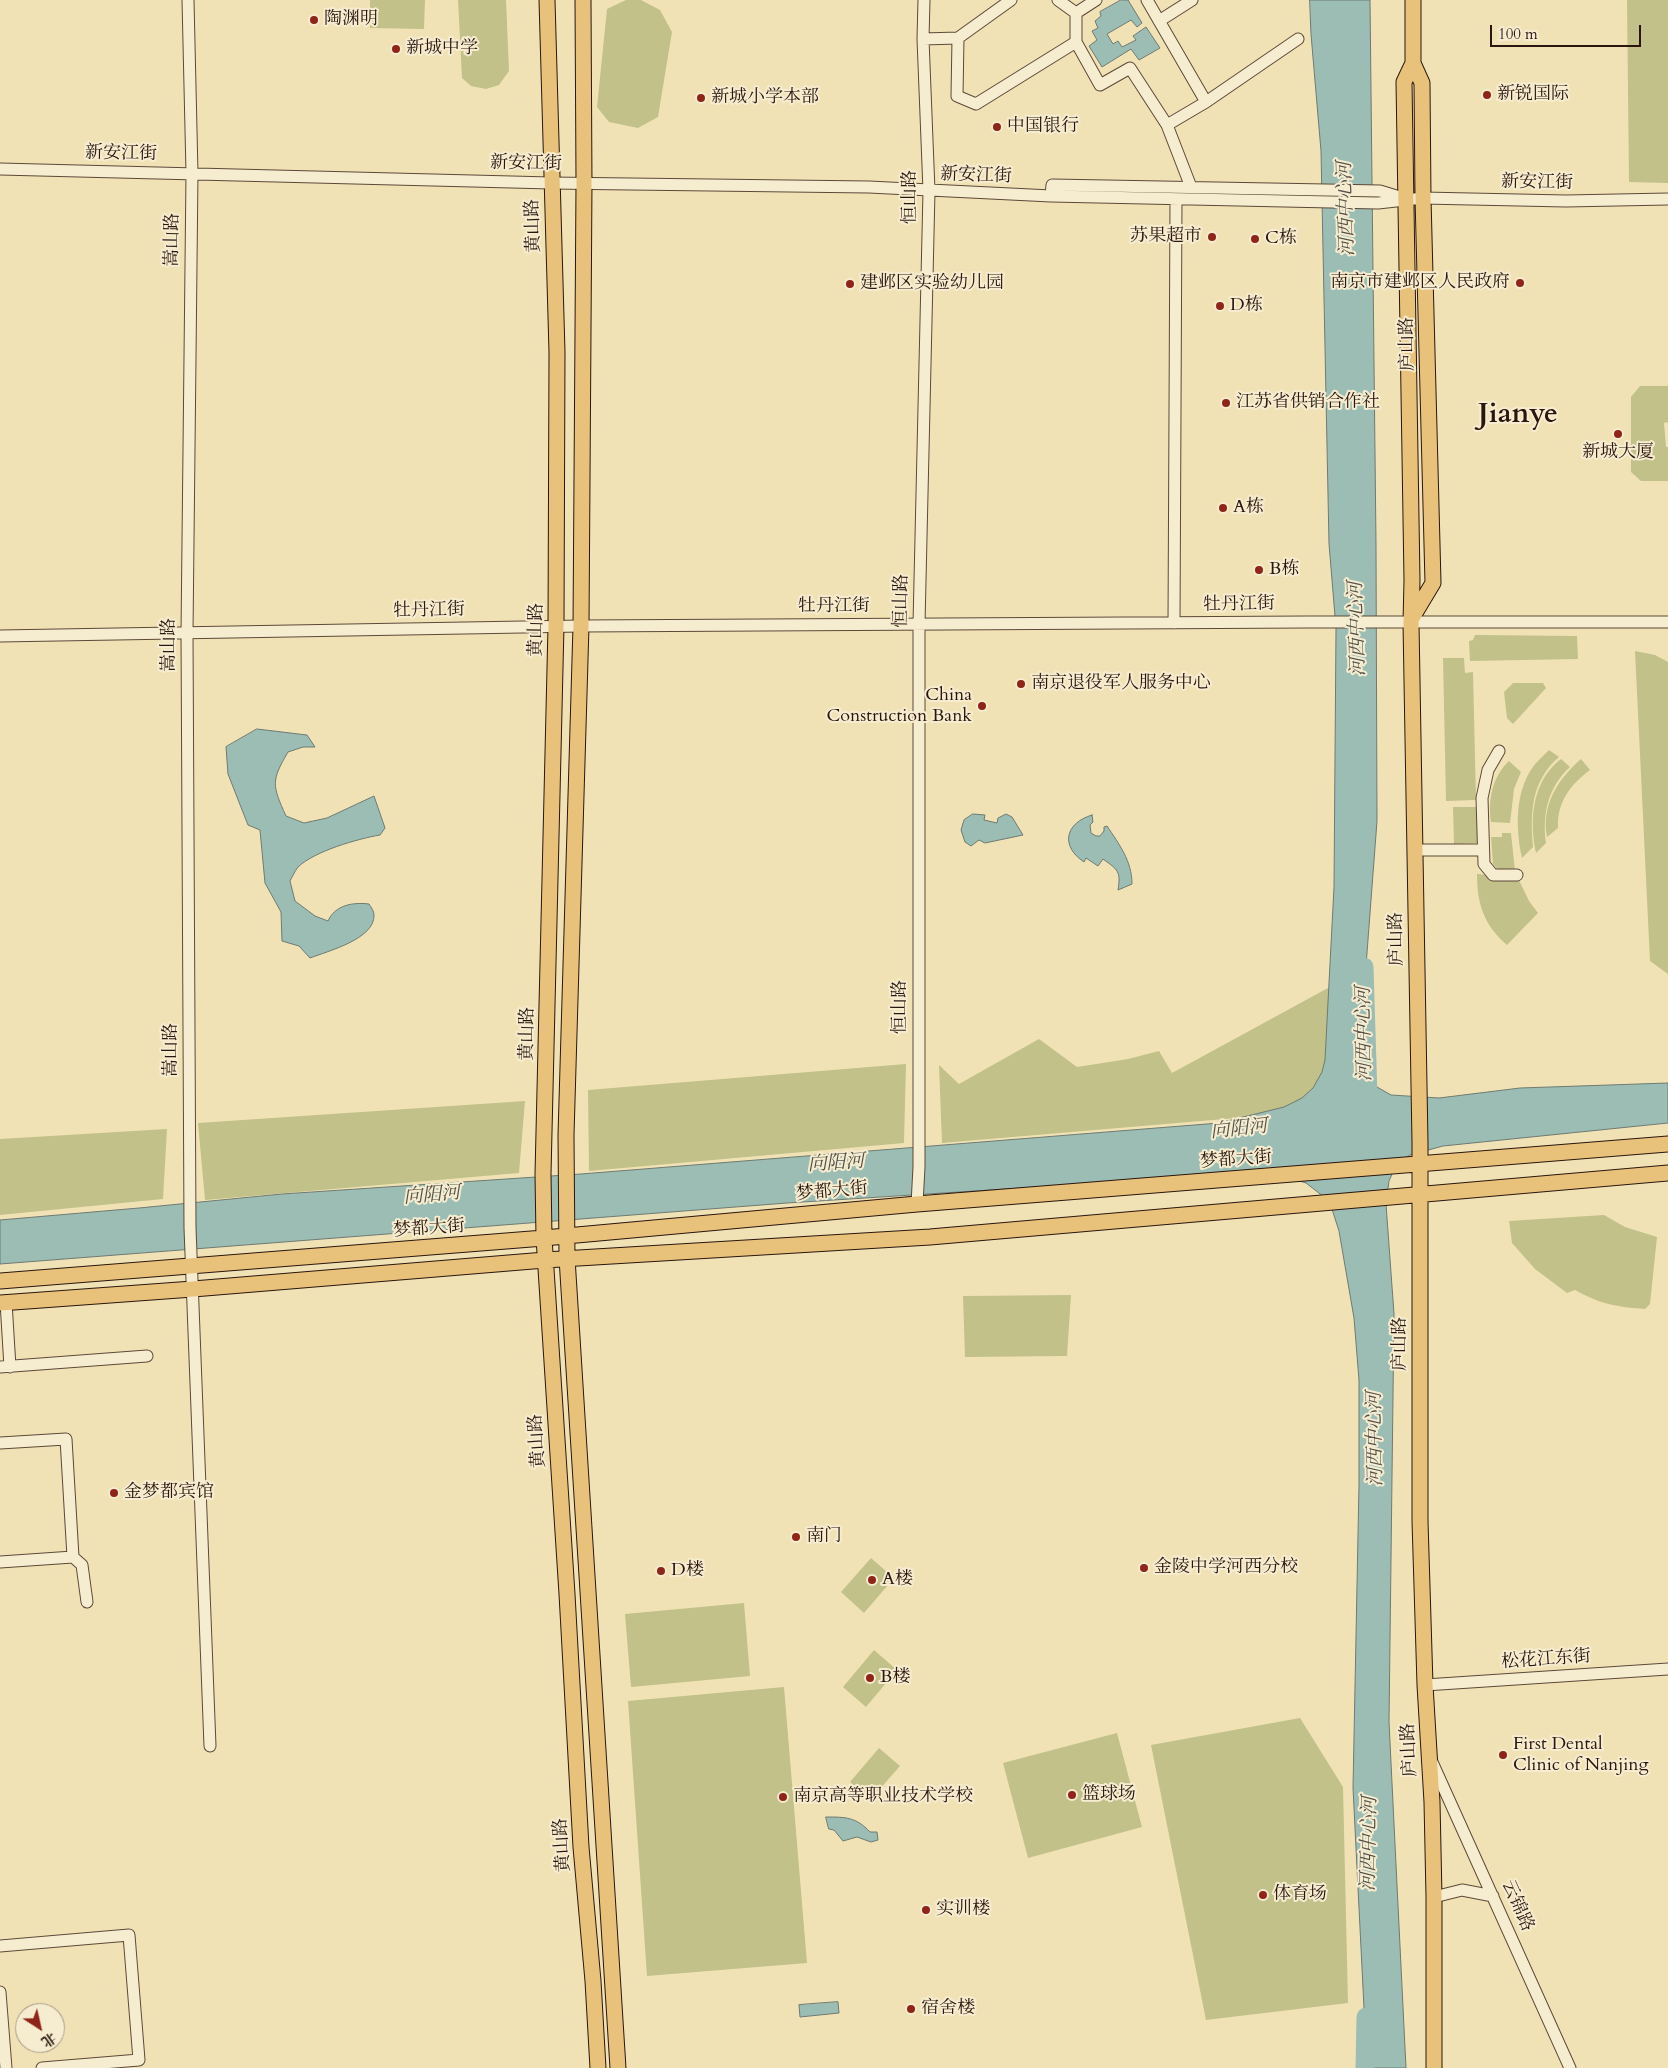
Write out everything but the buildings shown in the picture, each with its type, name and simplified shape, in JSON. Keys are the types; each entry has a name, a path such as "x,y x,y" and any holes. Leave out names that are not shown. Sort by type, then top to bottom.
{"main road":[{"name":"黄山路","path":"547,0 557,352 556,626 543,1174 544,1238 581,1847 593,1981 598,2068"},
{"path":"583,0 584,183 581,626 566,1171 567,1258 618,2068"},
{"name":"庐山路","path":"1411,621 1433,583 1423,198 1422,83 1414,63 1413,0"},
{"name":"庐山路","path":"1414,63 1404,82 1420,1143 1413,1164 1413,1195 1420,1521 1434,1897 1434,2068"},
{"name":"梦都大街","path":"0,1281 568,1236 917,1204 1668,1144"},
{"path":"3,1302 193,1290 567,1258 930,1237 1668,1172"}],"street":[{"name":"嵩山路","path":"188,0 192,173 187,633 190,1228 210,1746"},
{"name":"恒山路","path":"917,1204 919,1167 919,624 929,191 923,38 924,0"},
{"path":"923,38 958,38 1011,0"},
{"path":"1058,0 1076,13"},
{"path":"1076,13 1096,0"},
{"path":"1148,0 1206,102"},
{"path":"1159,21 1192,0"},
{"path":"1076,13 1076,42 1100,85 1130,68 1166,125 1191,187"},
{"path":"958,38 957,96 976,104 1076,42"},
{"path":"1166,125 1206,102 1298,39"},
{"name":"新安江街","path":"0,169 551,183 869,187 1051,196 1378,204 1423,198 1566,201 1668,200"},
{"name":"新安江街","path":"1051,196 1052,185 1380,191 1406,199"},
{"path":"1174,624 1176,199"},
{"name":"牡丹江街","path":"0,636 556,626 1377,623 1411,621 1668,622"},
{"path":"1499,752 1488,770 1482,798 1484,864 1493,875 1517,875"},
{"path":"1415,850 1483,850"},
{"path":"3,1302 5,1367 147,1356"},
{"path":"0,1443 66,1440 73,1558"},
{"path":"0,1562 73,1558 82,1565 87,1602"},
{"name":"松花江东街","path":"1426,1685 1668,1669"},
{"name":"云锦路","path":"1430,1758 1570,2068"},
{"path":"1434,1897 1462,1890 1493,1896"},
{"path":"0,1946 129,1935 139,2060 42,2068"},
{"path":"0,1992 6,2068"}],"green space":[{"path":"370,0 425,0 424,29 370,28"},
{"path":"458,0 506,0 509,71 499,85 486,89 471,86 462,78"},
{"path":"626,0 641,0 660,10 672,32 658,117 638,128 609,122 597,107 607,9"},
{"path":"1627,0 1668,0 1668,183 1629,182"},
{"path":"1640,386 1668,386 1668,422 1664,423 1666,447 1668,447 1668,481 1641,481 1631,472 1631,397"},
{"path":"1475,635 1577,636 1578,659 1470,661 1469,641 1473,640"},
{"path":"1635,651 1655,655 1668,662 1668,974 1650,961"},
{"path":"1443,658 1464,658 1465,673 1473,672 1476,800 1446,801"},
{"path":"1513,683 1543,683 1546,688 1513,724 1507,718 1504,692"},
{"path":"1549,750 1559,757 1543,776 1538,787 1534,798 1532,822 1533,847 1522,858 1518,826 1521,793 1531,770"},
{"path":"1561,759 1570,767 1556,783 1548,802 1545,822 1546,843 1536,853 1533,815 1538,790 1551,768"},
{"path":"1581,759 1590,770 1576,782 1566,795 1560,810 1558,828 1547,837 1547,814 1553,794 1565,775"},
{"path":"1509,761 1521,772 1514,789 1510,823 1491,822 1490,805 1492,789 1503,767"},
{"path":"1453,807 1478,807 1479,843 1454,844"},
{"path":"1502,833 1511,833 1515,871 1498,870 1493,864 1491,837 1502,837"},
{"path":"1477,874 1518,878 1529,901 1538,913 1507,945 1487,922 1483,913 1478,895"},
{"path":"1328,988 1341,1087 1319,1111 942,1143 939,1065 959,1084 1039,1039 1077,1067 1128,1059 1159,1051 1172,1073"},
{"path":"906,1064 904,1143 589,1171 588,1090"},
{"path":"525,1101 519,1173 205,1200 198,1123"},
{"path":"167,1129 163,1199 0,1215 0,1139"},
{"path":"1604,1215 1625,1227 1657,1237 1650,1304 1645,1309 1609,1304 1575,1290 1567,1293 1535,1269 1512,1243 1509,1221"},
{"path":"1071,1295 1067,1356 965,1357 963,1296"},
{"path":"871,1558 894,1578 864,1613 841,1592"},
{"path":"744,1603 750,1676 631,1687 625,1614"},
{"path":"874,1650 897,1670 866,1707 843,1687"},
{"path":"784,1687 807,1963 647,1976 628,1701"},
{"name":"体育场","path":"1300,1718 1343,1787 1348,2003 1206,2020 1151,1745"},
{"name":"篮球场","path":"1117,1733 1142,1827 1028,1858 1003,1763"},
{"path":"879,1748 900,1766 870,1800 850,1782"}],"water":[{"path":"1121,0 1128,0 1142,23 1137,27 1131,20 1107,34 1113,44 1118,41 1122,47 1136,40 1133,36 1146,27 1160,48 1139,60 1131,49 1102,67 1089,46 1097,40 1092,31 1098,28 1095,21 1101,16 1100,12"},
{"name":"向阳河","path":"1310,0 1370,0 1377,821 1360,1045 1364,1069 1377,1087 1391,1095 1439,1098 1520,1088 1668,1083 1668,1123 1443,1146 1410,1155 1397,1163 1389,1181 1386,1204 1394,1314 1389,1722 1406,2068 1367,2068 1353,1788 1359,1484 1359,1380 1354,1318 1339,1231 1331,1206 1324,1197 1306,1183 1271,1172 787,1203 0,1264 0,1220 282,1194 581,1174 1219,1123 1284,1107 1302,1098 1313,1088 1322,1072 1325,1060 1334,887 1336,628 1329,544 1321,151"},
{"path":"257,729 307,735 315,747 303,747 288,752 276,777 276,790 286,816 304,823 327,818 374,796 385,828 380,835 360,839 325,851 305,861 295,872 290,881 295,901 315,916 328,921 335,911 351,904 369,904 374,914 372,923 367,931 359,937 338,948 310,958 299,946 282,941 281,912 265,883 260,830 248,825 228,774 226,747"},
{"path":"973,814 985,815 984,820 997,823 998,818 1006,814 1012,817 1023,835 985,843 979,840 971,846 965,842 961,830 964,820"},
{"path":"1092,815 1091,833 1100,836 1104,831 1104,827 1107,826 1127,860 1132,884 1118,890 1119,875 1112,866 1103,859 1098,866 1086,858 1084,862 1071,849 1069,836 1071,829 1076,823"},
{"path":"826,1817 845,1818 860,1823 870,1832 877,1832 878,1840 871,1842 857,1837 843,1841 834,1830 829,1829"},
{"path":"838,2002 839,2013 800,2017 799,2005"}],"waterway":[{"name":"河西中心河","path":"1364,967 1368,1097"},
{"name":"河西中心河","path":"1365,2068 1366,2017"}],"place":[{"name":"陶渊明","path":"314,20"},
{"name":"新城中学","path":"396,49"},
{"name":"新锐国际","path":"1487,95"},
{"name":"新城小学本部","path":"701,98"},
{"name":"中国银行","path":"997,127"},
{"name":"苏果超市","path":"1212,237"},
{"name":"C栋","path":"1255,239"},
{"name":"南京市建邺区人民政府","path":"1520,283"},
{"name":"建邺区实验幼儿园","path":"850,284"},
{"name":"D栋","path":"1220,306"},
{"name":"江苏省供销合作社","path":"1226,403"},
{"name":"新城大厦","path":"1618,434"},
{"name":"A栋","path":"1223,508"},
{"name":"B栋","path":"1259,570"},
{"name":"南京退役军人服务中心","path":"1021,684"},
{"name":"China Construction Bank","path":"982,706"},
{"name":"金梦都宾馆","path":"114,1493"},
{"name":"南门","path":"796,1537"},
{"name":"金陵中学河西分校","path":"1144,1568"},
{"name":"D楼","path":"661,1571"},
{"name":"A楼","path":"872,1580"},
{"name":"B楼","path":"870,1678"},
{"name":"First Dental Clinic of Nanjing","path":"1503,1755"},
{"name":"篮球场","path":"1072,1795"},
{"name":"南京高等职业技术学校","path":"783,1797"},
{"name":"体育场","path":"1263,1895"},
{"name":"实训楼","path":"926,1910"},
{"name":"宿舍楼","path":"911,2009"}],"district":[{"name":"Jianye","path":"1518,416"}]}
